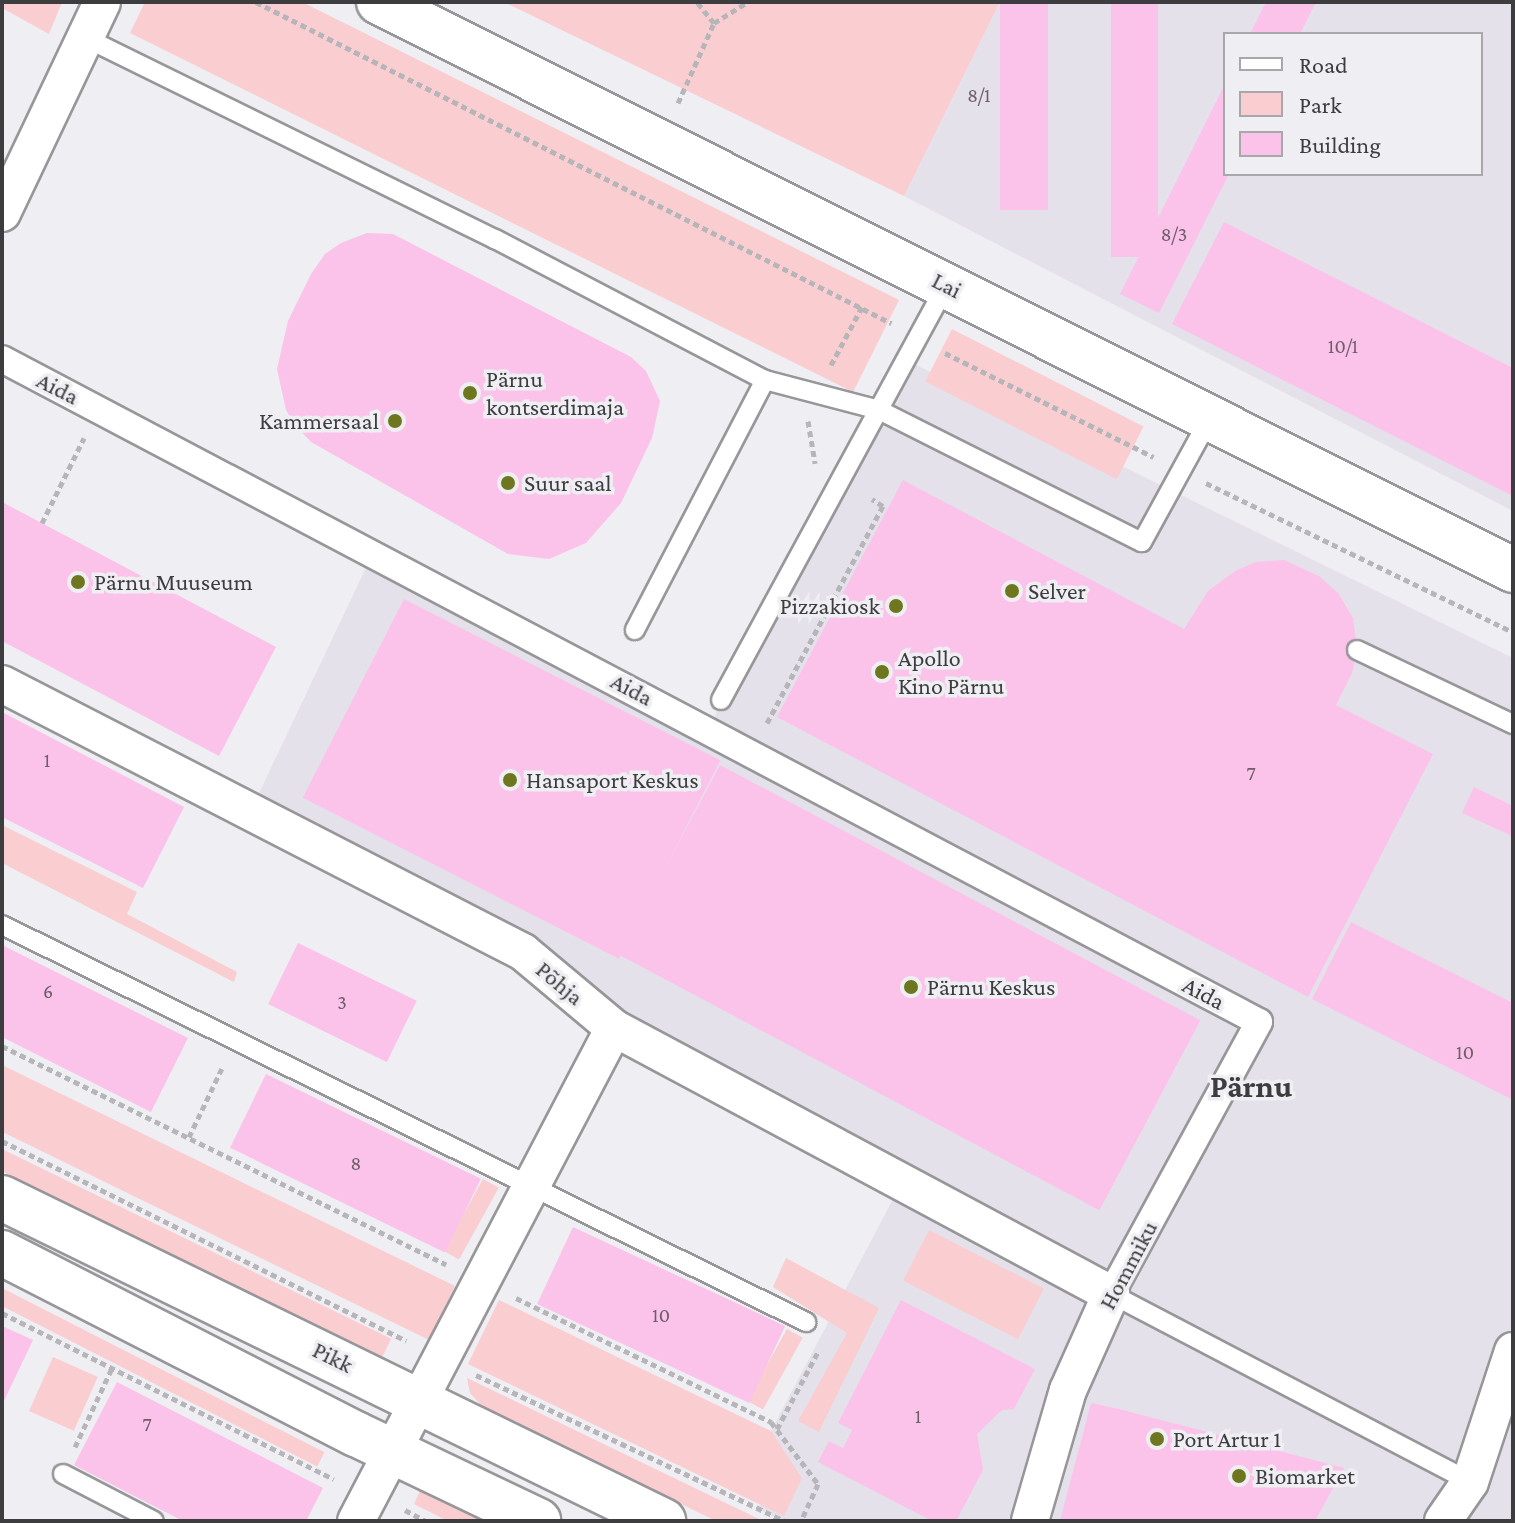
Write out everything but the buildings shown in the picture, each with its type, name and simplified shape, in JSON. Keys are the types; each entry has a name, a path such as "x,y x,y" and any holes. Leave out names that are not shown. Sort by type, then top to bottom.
{"main road":[{"name":"Lai","path":"379,2 1513,570"},
{"name":"Pikk","path":"2,1198 420,1399 663,1521"},
{"path":"2,1253 538,1521"}],"street":[{"path":"2,213 102,2"},
{"name":"Aida","path":"2,359 1259,1022"},
{"name":"Põhja","path":"2,684 523,952 614,1028 1111,1294"},
{"name":"Hommiku","path":"1030,1521 1068,1390 1111,1294 1259,1022"},
{"path":"363,1507 614,1028"},
{"path":"1443,1521 1470,1482 1513,1351"},
{"path":"1470,1482 1475,1521"}],"lane":[{"path":"86,38 495,239 765,380 879,410 1142,542 1210,418"},
{"path":"721,700 946,285"},
{"path":"635,630 765,380"},
{"path":"1357,650 1513,724"},
{"path":"2,925 806,1322"},
{"path":"1111,1294 1470,1482"},
{"path":"63,1474 154,1521"}],"path":[{"path":"256,2 1182,471 1513,632"},
{"path":"697,2 714,23"},
{"path":"678,103 714,23 747,2"},
{"path":"831,365 862,307"},
{"path":"42,523 98,408"},
{"path":"808,420 816,469"},
{"path":"751,753 883,506 872,499"},
{"path":"189,1137 235,1041"},
{"path":"2,1046 771,1422 818,1484 801,1521"},
{"path":"2,1141 441,1359 785,1521"},
{"path":"2,1313 335,1479 363,1507 426,1521"},
{"path":"777,1430 824,1339 806,1322"},
{"path":"63,1474 112,1368"}],"shaded area":[{"path":"1000,2 1513,2 1513,511 904,196"},
{"path":"906,360 1513,658 1513,1521 782,1521 759,1509 771,1431 902,1182 523,952 251,810 373,553 710,730 721,700"}],"green space":[{"path":"3,2 62,2 49,34 2,8"},
{"path":"145,2 302,2 899,300 853,392 130,33"},
{"path":"504,2 1000,2 904,196"},
{"path":"952,329 1144,427 1117,479 925,382"},
{"path":"2,825 137,892 127,914 237,972 234,982 2,863"},
{"path":"2,1065 455,1286 429,1340 2,1132"},
{"path":"2,1149 391,1339 382,1357 2,1171"},
{"path":"483,1179 499,1188 459,1259 443,1251"},
{"path":"929,1230 1044,1289 1018,1339 903,1281"},
{"path":"786,1258 879,1308 819,1432 798,1421 847,1333 773,1287"},
{"path":"2,1288 325,1452 317,1467 2,1306"},
{"path":"499,1300 771,1431 802,1478 784,1516 468,1364"},
{"path":"787,1329 803,1338 763,1409 747,1401"},
{"path":"53,1357 98,1377 74,1431 29,1411"},
{"path":"467,1378 763,1521 716,1521 482,1406 470,1393"},
{"path":"420,1491 481,1521 448,1521 414,1504"}],"place":[{"name":"Pärnu kontserdimaja","path":"470,393"},
{"name":"Kammersaal","path":"395,421"},
{"name":"Suur saal","path":"508,483"},
{"name":"Pärnu Muuseum","path":"78,582"},
{"name":"Selver","path":"1012,591"},
{"name":"Pizzakiosk","path":"896,606"},
{"name":"Apollo Kino Pärnu","path":"882,672"},
{"name":"Hansaport Keskus","path":"510,780"},
{"name":"Pärnu Keskus","path":"911,987"},
{"name":"Port Artur 1","path":"1157,1439"},
{"name":"Biomarket","path":"1239,1476"}],"district":[{"name":"Pärnu","path":"1251,1086"}]}
